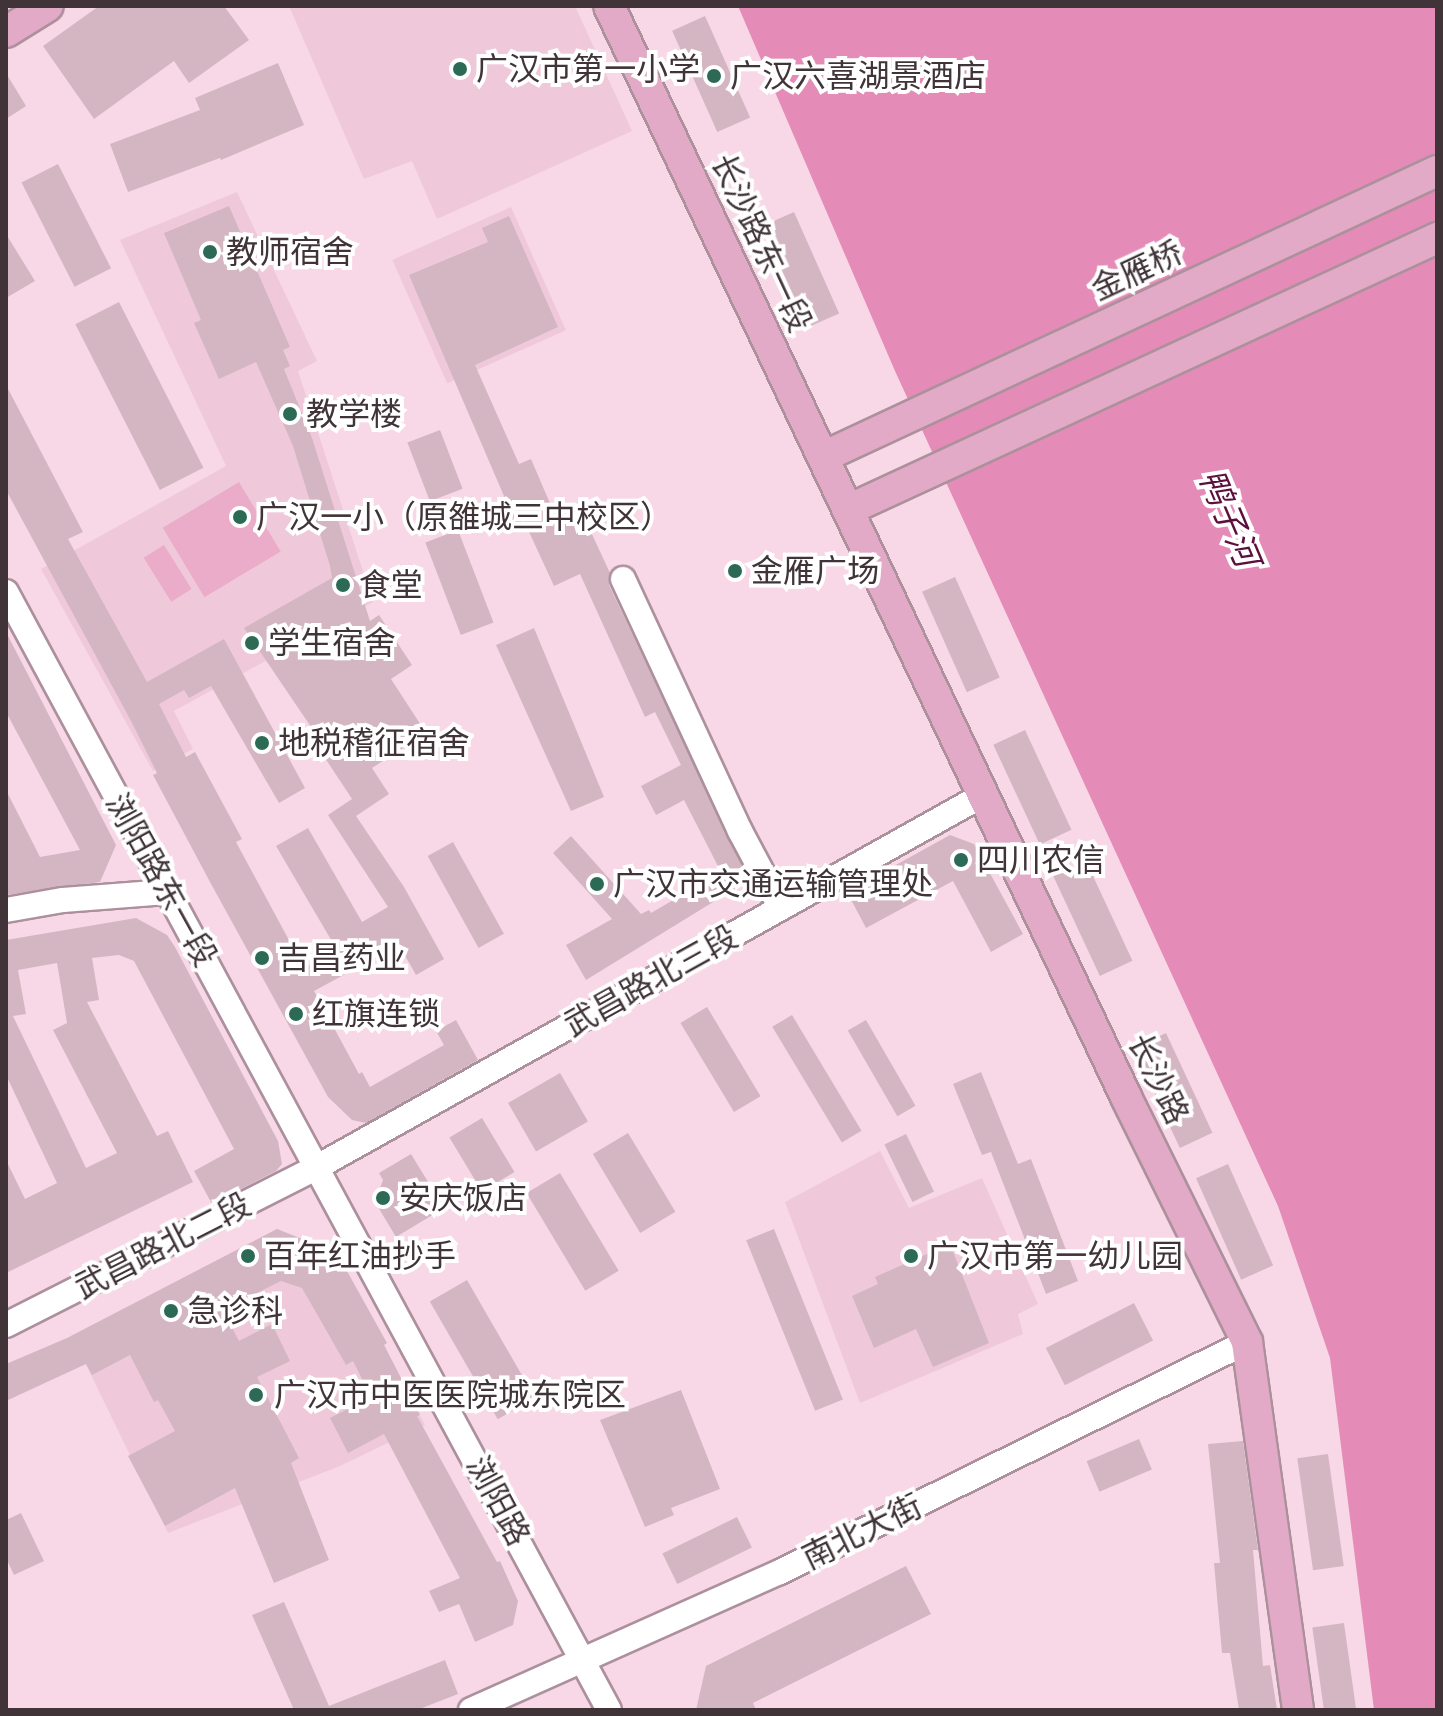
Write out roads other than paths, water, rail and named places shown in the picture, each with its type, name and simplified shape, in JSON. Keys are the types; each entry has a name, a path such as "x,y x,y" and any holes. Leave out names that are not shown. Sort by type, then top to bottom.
{"main road":[{"path":"6,32 48,6"},
{"name":"长沙路东一段","path":"609,6 850,509"},
{"name":"金雁桥","path":"823,457 1437,171"},
{"path":"850,509 1437,238"},
{"name":"长沙路","path":"850,509 983,795 1247,1342 1298,1710"}],"street":[{"path":"623,579 740,831 781,908"},
{"name":"浏阳路东一段","path":"6,592 319,1166"},
{"name":"武昌路北三段","path":"319,1166 983,795"},
{"path":"6,910 63,900 167,892"},
{"name":"武昌路北二段","path":"6,1325 319,1166"},
{"name":"浏阳路","path":"319,1166 609,1710"},
{"name":"南北大街","path":"471,1710 780,1572 1247,1342"}],"water":[{"name":"鸭子河","path":"738,6 1437,6 1437,1710 1374,1710 1330,1358 1278,1206 895,371"}],"place":[{"name":"广汉市第一小学","path":"460,69"},
{"name":"广汉六喜湖景酒店","path":"714,76"},
{"name":"教师宿舍","path":"210,252"},
{"name":"教学楼","path":"290,414"},
{"name":"广汉一小（原雒城三中校区）","path":"240,517"},
{"name":"金雁广场","path":"735,571"},
{"name":"食堂","path":"343,585"},
{"name":"学生宿舍","path":"252,643"},
{"name":"地税稽征宿舍","path":"262,743"},
{"name":"四川农信","path":"961,860"},
{"name":"广汉市交通运输管理处","path":"597,884"},
{"name":"吉昌药业","path":"262,958"},
{"name":"红旗连锁","path":"296,1014"},
{"name":"安庆饭店","path":"383,1198"},
{"name":"百年红油抄手","path":"248,1256"},
{"name":"广汉市第一幼儿园","path":"911,1256"},
{"name":"急诊科","path":"171,1311"},
{"name":"广汉市中医医院城东院区","path":"256,1395"}]}
